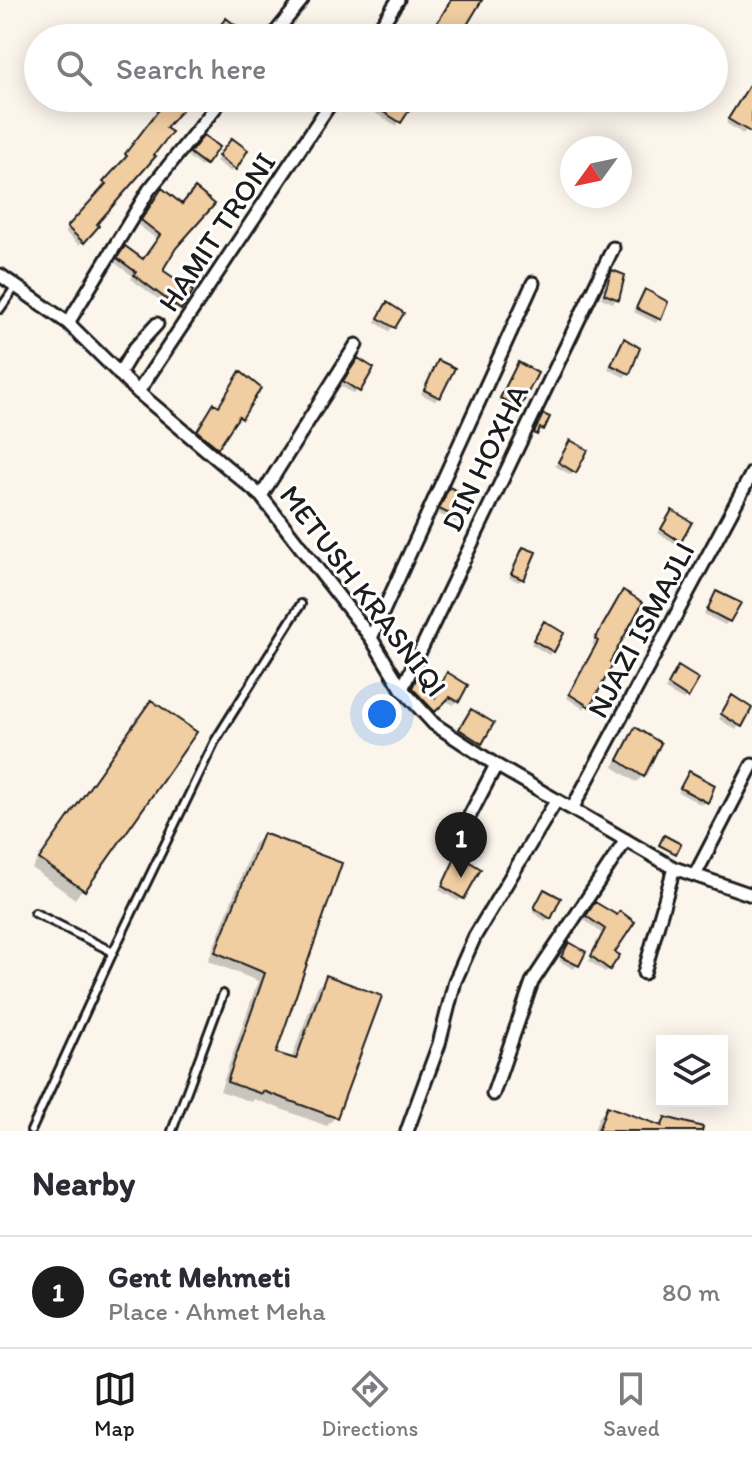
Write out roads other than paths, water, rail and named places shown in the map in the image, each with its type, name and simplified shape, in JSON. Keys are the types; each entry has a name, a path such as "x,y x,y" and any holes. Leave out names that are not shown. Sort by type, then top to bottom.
{"street":[{"path":"282,24 302,0"},
{"path":"382,24 398,0"},
{"path":"68,323 149,190 212,112"},
{"name":"HAMIT TRONI","path":"138,392 325,112"},
{"name":"DIN HOXHA","path":"402,689 613,248"},
{"name":"METUSH KRASNIQI","path":"0,275 68,323 138,392 261,496 371,638 402,689 434,724 496,765 674,868 752,895"},
{"path":"371,638 533,283"},
{"path":"119,374 134,349 157,324"},
{"path":"261,496 356,345"},
{"name":"NJAZI ISMAJLI","path":"572,809 752,473"},
{"path":"456,842 496,765"},
{"path":"695,875 752,765"},
{"path":"407,1131 439,1044 455,981 475,936 556,801"},
{"path":"493,1094 532,982 626,840"},
{"path":"644,973 674,868"}],"lane":[{"path":"0,309 16,286"},
{"path":"31,1131 215,741 301,604"},
{"path":"35,913 113,952"},
{"path":"172,1131 223,994"}],"place":[{"name":"Gent Mehmeti","path":"461,878"}]}
